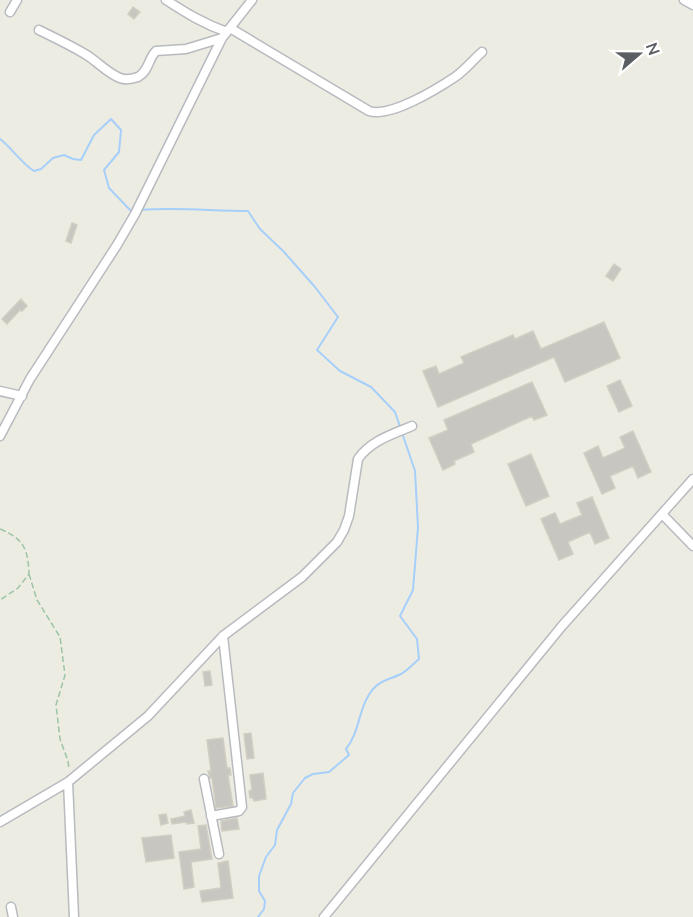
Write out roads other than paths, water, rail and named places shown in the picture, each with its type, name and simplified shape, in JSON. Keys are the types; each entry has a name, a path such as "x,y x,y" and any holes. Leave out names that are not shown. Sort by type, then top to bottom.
{"street":[{"path":"10,12 17,0"},
{"path":"166,0 204,24 226,33 375,113 389,111 442,85 456,76 482,52"},
{"path":"0,436 30,379 135,214 226,33 252,0"},
{"path":"684,0 693,5"},
{"path":"39,30 126,80 138,77 145,72 156,51 186,49 226,33"},
{"path":"0,391 22,396"},
{"path":"0,822 68,782 148,716 224,636 302,577 337,542 345,530 350,516 358,459 369,446 409,427"},
{"path":"324,917 562,626 693,479"},
{"path":"662,513 693,546"},
{"path":"211,816 238,811 242,807 224,636"},
{"path":"204,779 219,854"},
{"path":"68,782 74,917"},
{"path":"11,907 13,917"}],"waterway":[{"path":"0,139 34,171 41,169 53,158 64,155 81,160 94,135 111,119 121,130 119,152 104,170 109,188 131,211 135,210"},
{"path":"141,210 248,211 260,229 284,252 338,317 317,350 340,371 371,387 395,412 415,471 418,527 413,590 400,616 417,639 419,659 401,674 378,684 370,693 351,742 346,749 349,755 329,772 313,774 305,778 293,793 291,804 277,830 275,845 266,857 259,876 259,891 265,901 264,909 258,917"}]}
